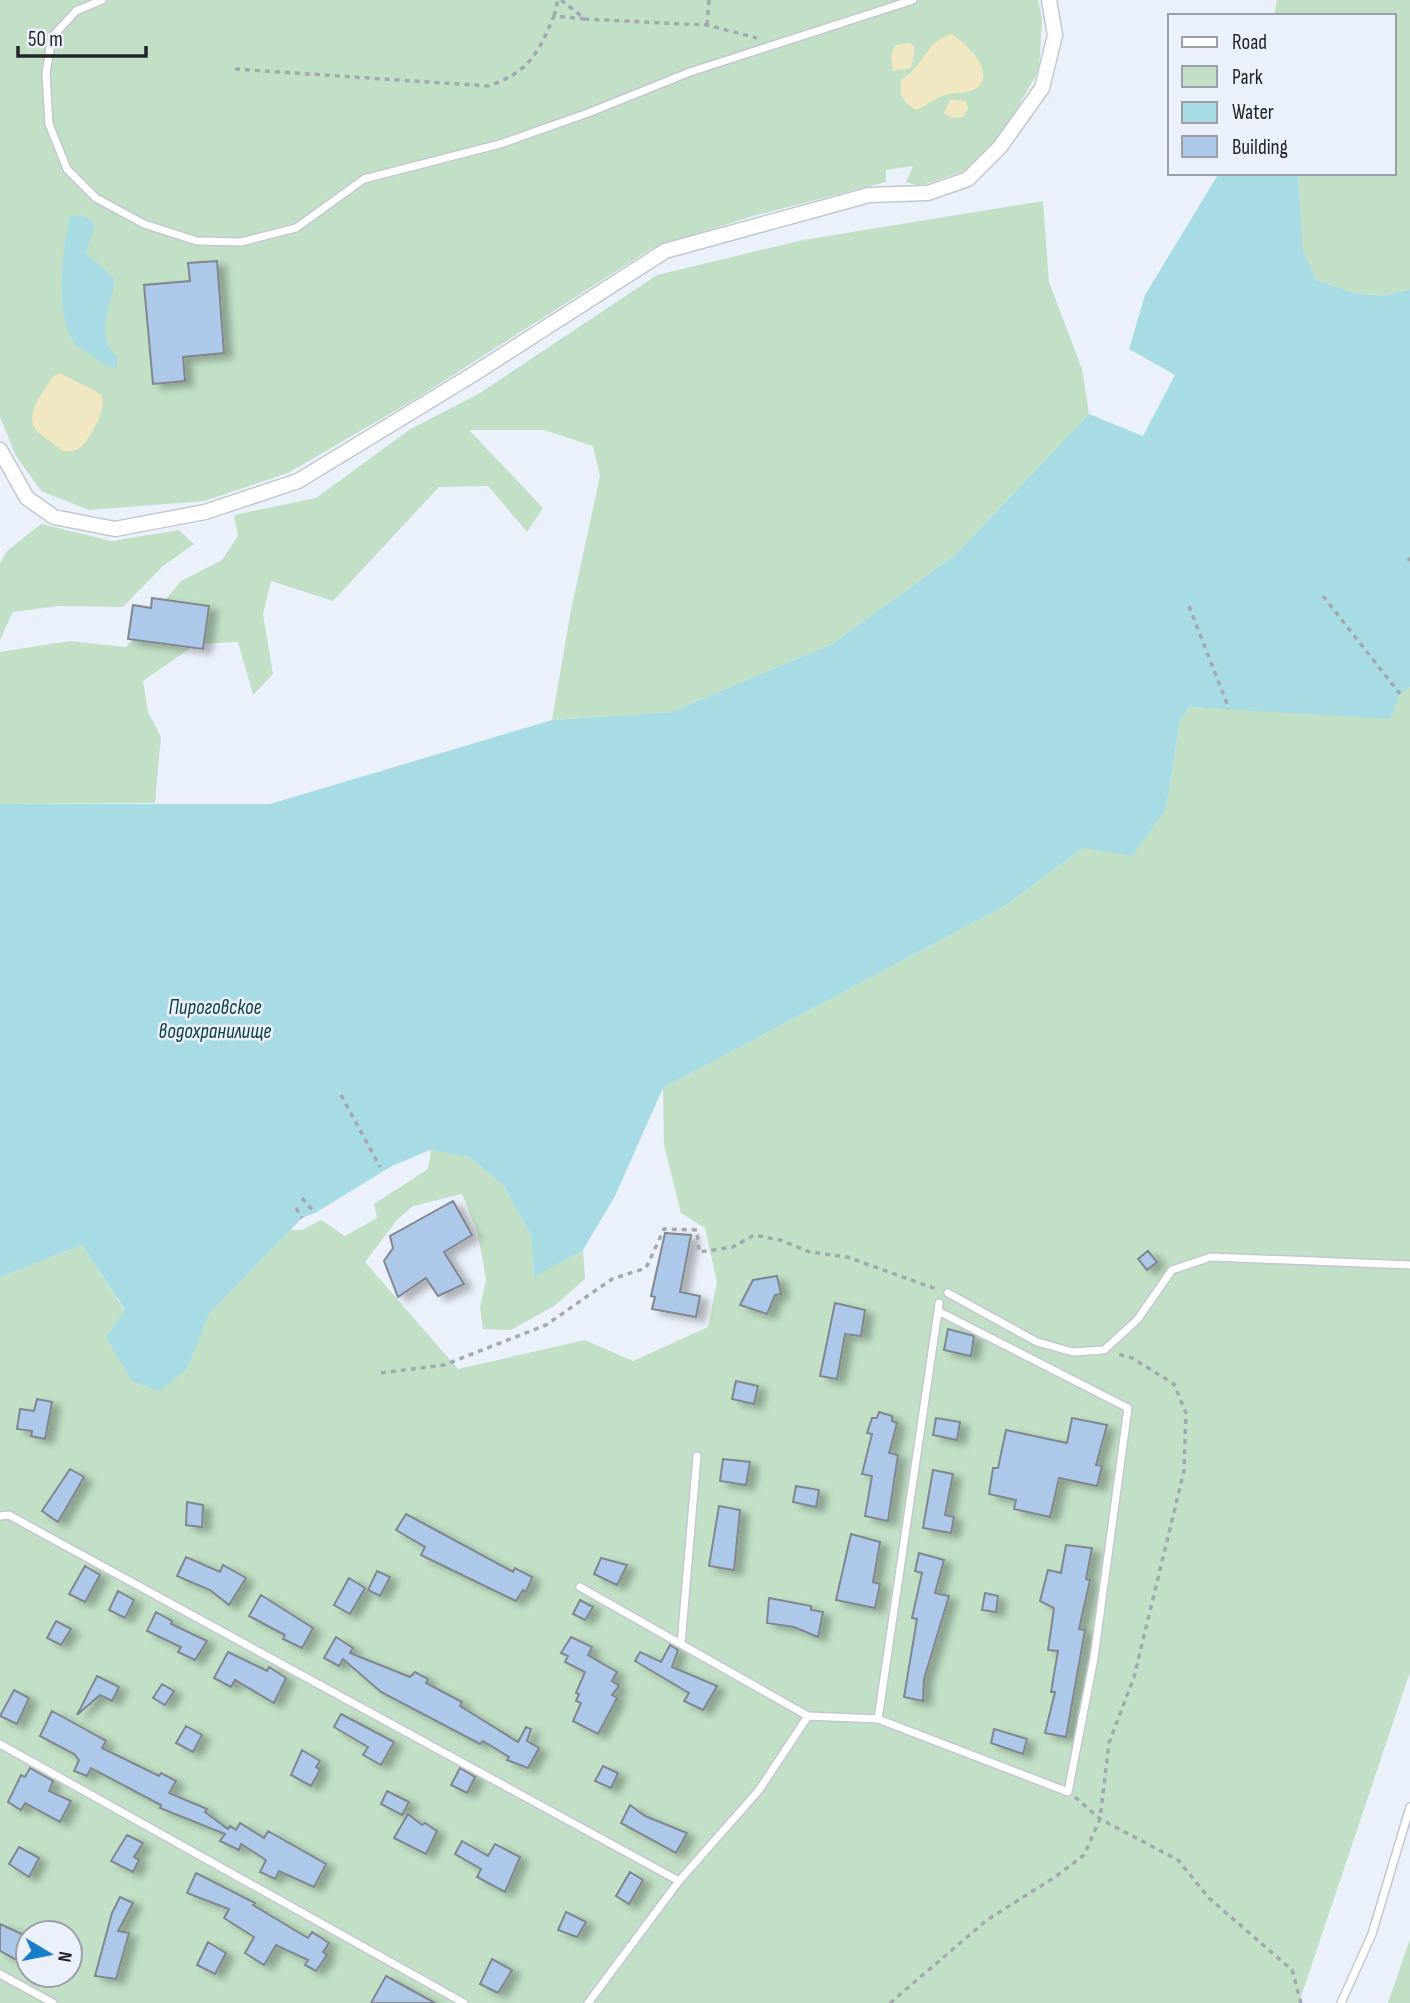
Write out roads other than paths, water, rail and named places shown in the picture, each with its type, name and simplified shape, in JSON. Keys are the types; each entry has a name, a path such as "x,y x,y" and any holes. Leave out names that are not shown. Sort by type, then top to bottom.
{"street":[{"path":"0,450 27,498 54,517 115,529 205,512 298,481 472,375 665,251 869,195 928,193 968,179 1000,147 1042,88 1055,35 1049,0"}],"lane":[{"path":"102,0 76,10 52,37 46,73 49,124 67,169 96,198 144,224 197,241 241,242 296,228 364,179 500,144 588,113 690,72 912,0"},
{"path":"948,1293 1037,1342 1073,1352 1104,1350 1137,1320 1172,1270 1211,1257 1410,1265"},
{"path":"580,1587 808,1716 878,1719 1068,1792 1094,1658 1128,1408 939,1307 878,1719"},
{"path":"681,1644 697,1455"},
{"path":"0,1516 9,1516 49,1537 679,1881"},
{"path":"589,2003 679,1881 759,1790 808,1716"},
{"path":"0,1744 464,2003"},
{"path":"1341,2003 1371,1934 1410,1807"},
{"path":"0,1974 53,2003"}],"water":[{"name":"Пироговское водохранилище","path":"1218,175 1298,175 1303,251 1316,280 1354,293 1383,296 1410,289 1410,687 1400,694 1390,719 1189,707 1180,721 1166,809 1132,856 1083,848 1003,907 663,1088 615,1196 583,1250 534,1277 531,1236 504,1186 469,1157 430,1150 392,1166 315,1213 302,1218 209,1314 187,1369 160,1391 132,1381 106,1338 125,1310 82,1245 0,1277 0,804 270,804 552,720 671,712 832,644 955,555 1089,414 1143,436 1175,375 1129,349 1145,295"},
{"path":"82,215 95,224 86,253 114,278 105,329 109,347 117,356 117,368 105,365 77,346 69,333 65,318 62,283 67,231 70,217"}]}
